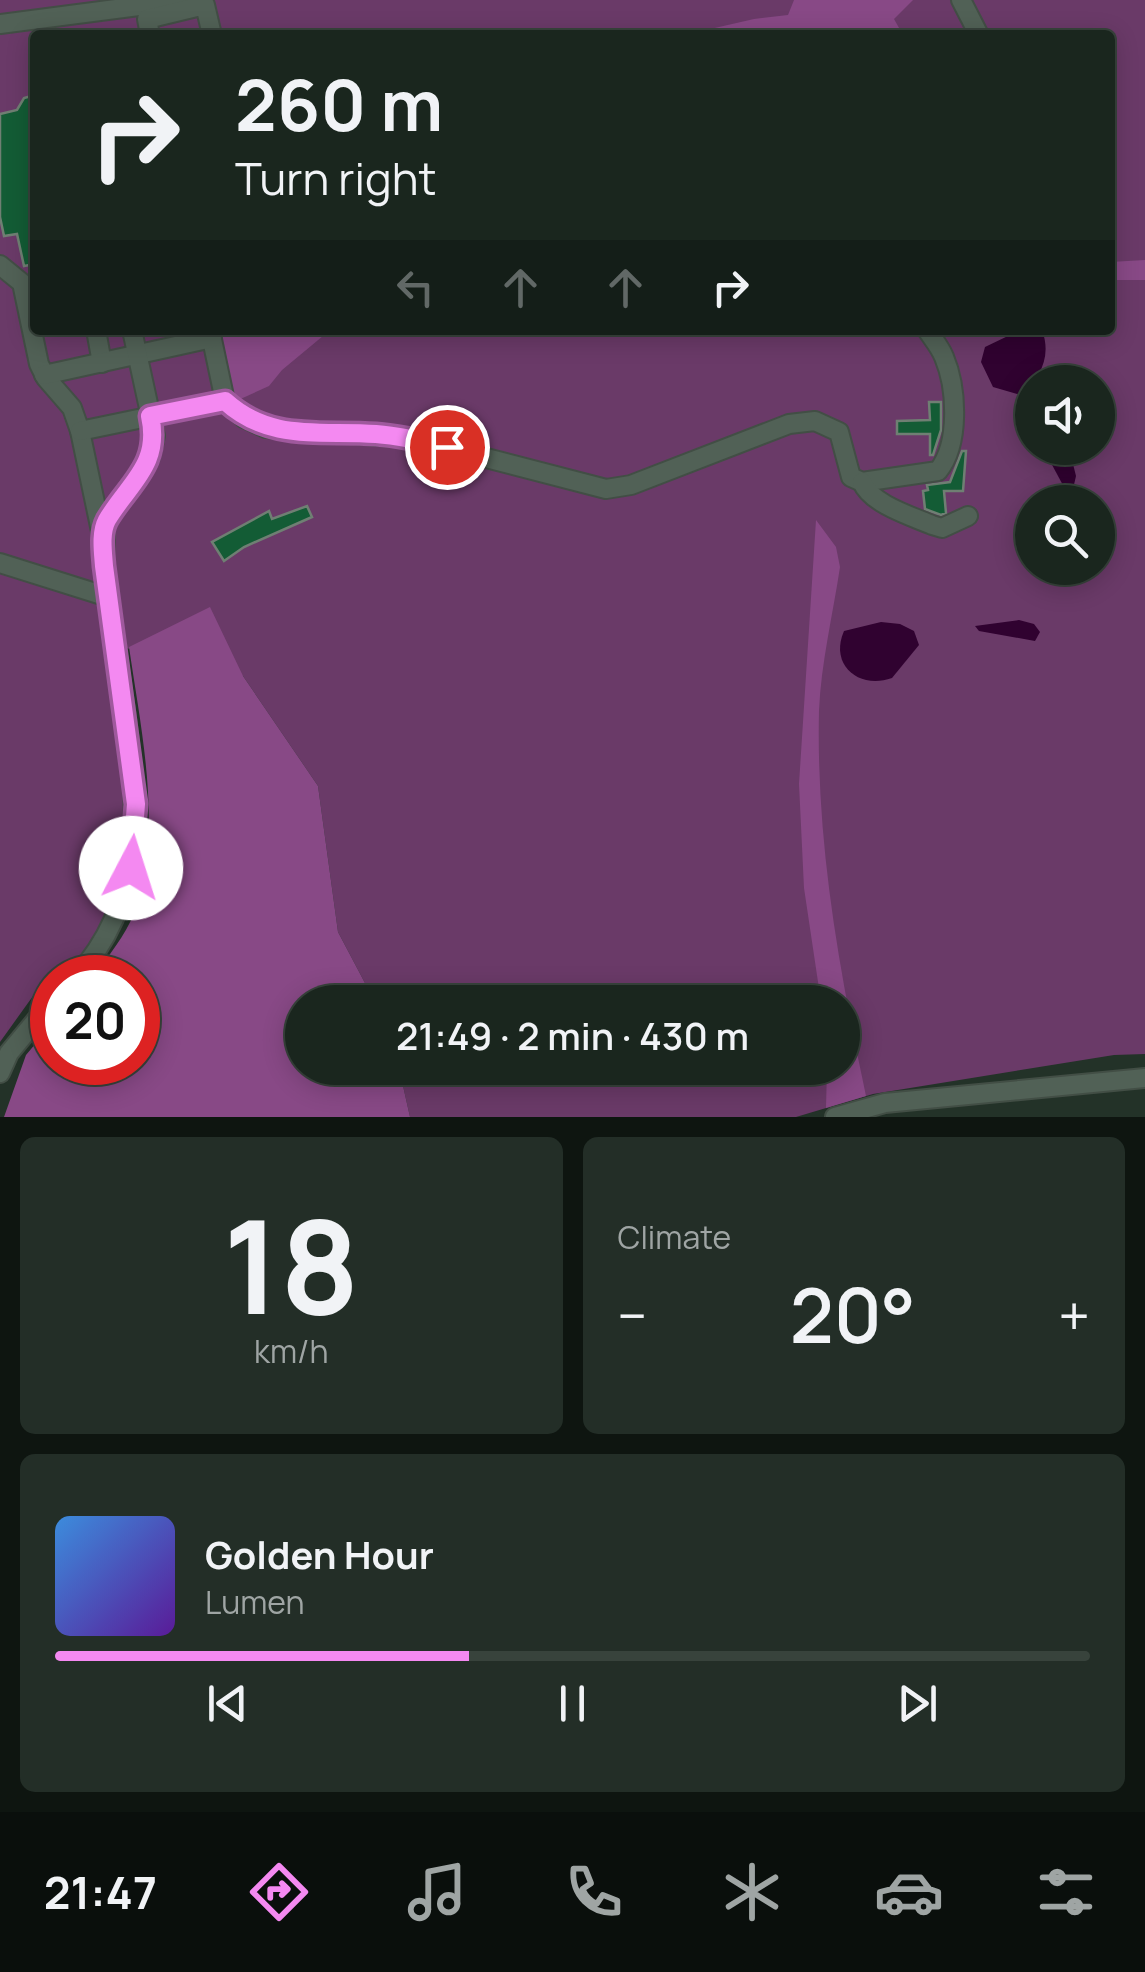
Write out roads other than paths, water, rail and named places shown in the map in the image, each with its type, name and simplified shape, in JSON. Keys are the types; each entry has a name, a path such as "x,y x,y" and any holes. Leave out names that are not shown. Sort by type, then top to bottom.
{"street":[{"path":"0,24 185,0"},
{"path":"961,0 977,30"},
{"path":"149,30 146,19 205,5 211,30"},
{"path":"0,265 29,279"},
{"path":"35,335 38,364 66,398 80,431 103,539 136,804 131,868 110,928 95,955"},
{"path":"97,335 102,363"},
{"path":"103,539 105,523 150,457 155,436 133,335"},
{"path":"162,335 165,349"},
{"path":"44,374 137,356 208,335"},
{"path":"211,335 225,401 244,418 266,428 409,438 606,489 632,485 789,424 815,422 839,432 852,477 862,482 938,472 946,462 954,391 944,354 931,335"},
{"path":"80,431 225,401"},
{"path":"862,482 874,496 932,525 942,528 968,516"},
{"path":"0,563 108,597"},
{"path":"0,1073 9,1053 30,1027"},
{"path":"835,1117 884,1103 1145,1078"}]}
